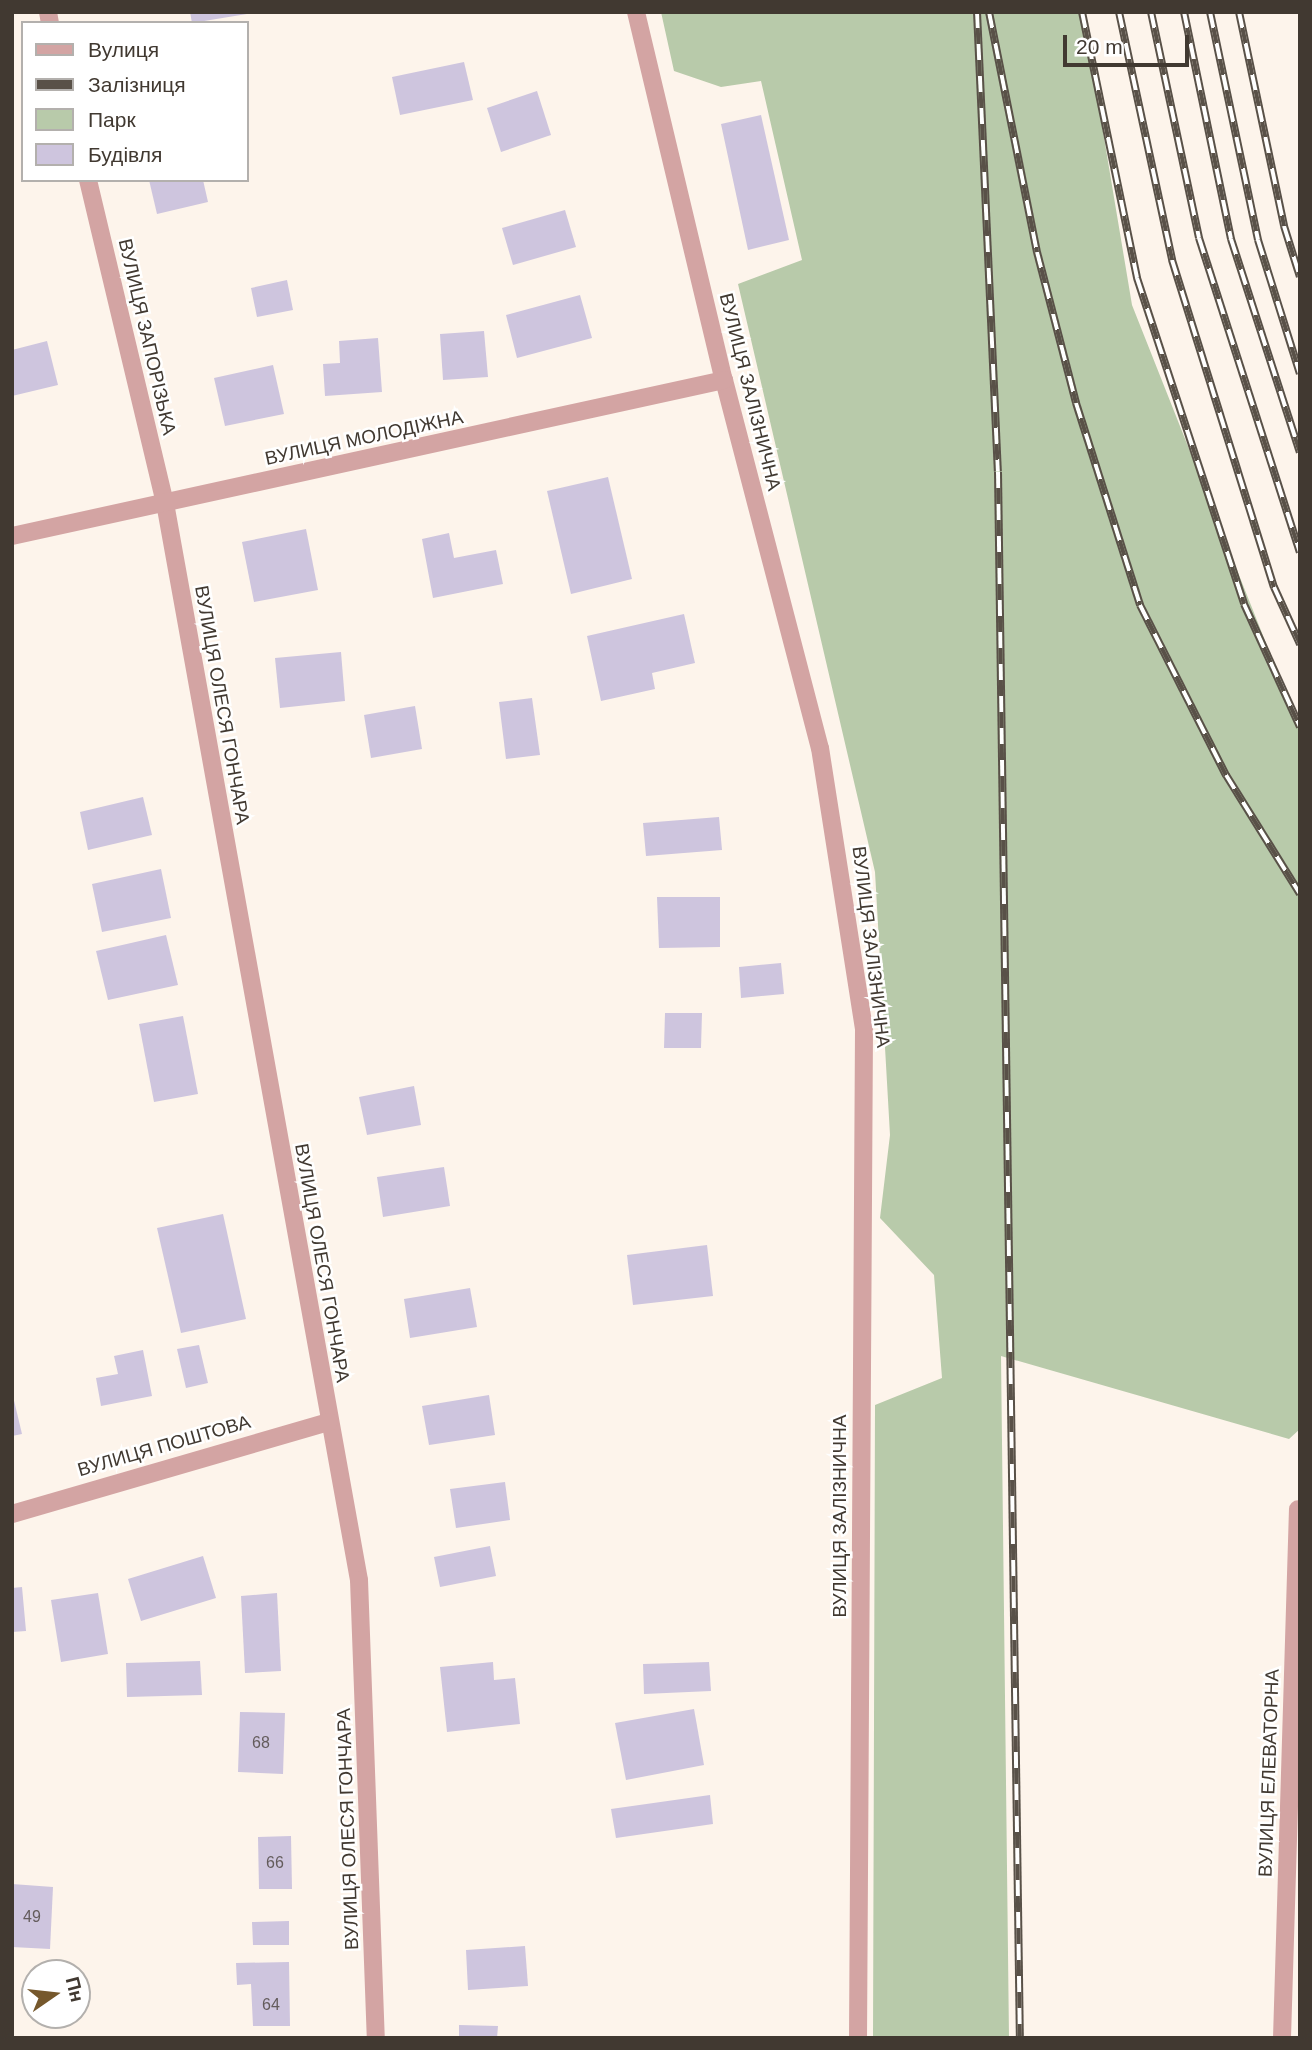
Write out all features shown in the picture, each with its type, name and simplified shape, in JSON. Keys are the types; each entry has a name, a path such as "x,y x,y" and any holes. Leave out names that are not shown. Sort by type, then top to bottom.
{"street":[{"name":"ВУЛИЦЯ ЗАЛІЗНИЧНА","path":"636,12 724,380 820,748 864,1030 858,2038"},
{"name":"ВУЛИЦЯ ЗАПОРІЗЬКА","path":"88,182 165,503"},
{"name":"ВУЛИЦЯ МОЛОДІЖНА","path":"12,536 724,380"},
{"name":"ВУЛИЦЯ ОЛЕСЯ ГОНЧАРА","path":"165,503 359,1580 376,2038"},
{"name":"ВУЛИЦЯ ПОШТОВА","path":"12,1514 329,1422"},
{"name":"ВУЛИЦЯ ЕЛЕВАТОРНА","path":"1282,2038 1298,1508"}],"green space":[{"path":"661,12 1083,12 1132,305 1300,729 1300,1429 1289,1439 1001,1356 1009,2038 873,2038 875,1405 942,1378 934,1275 880,1218 890,1135 875,872 738,284 802,260 761,81 721,87 674,71"}],"building":[{"path":"190,12 253,12 204,21 192,21"},
{"path":"464,62 473,100 400,115 392,77"},
{"path":"537,91 551,135 501,152 487,108"},
{"path":"761,115 789,240 748,250 721,124"},
{"path":"149,182 203,182 208,202 157,214"},
{"path":"565,210 576,247 513,265 502,228"},
{"path":"287,280 293,310 257,317 251,288"},
{"path":"580,295 592,338 517,358 506,315"},
{"path":"484,331 488,377 443,380 440,334"},
{"path":"378,338 382,392 325,396 323,364 340,363 339,341"},
{"path":"47,341 58,385 12,396 12,350"},
{"path":"273,365 284,414 225,426 214,378"},
{"path":"608,477 632,579 571,594 547,491"},
{"path":"306,529 318,590 254,602 242,542"},
{"path":"449,533 454,558 496,550 503,584 433,598 422,539"},
{"path":"684,614 695,663 652,673 655,689 601,701 587,636"},
{"path":"341,652 345,701 280,708 275,658"},
{"path":"532,698 540,755 506,759 499,702"},
{"path":"415,706 422,749 371,758 364,715"},
{"path":"143,797 152,835 88,850 80,812"},
{"path":"719,817 722,850 646,856 643,823"},
{"path":"161,869 171,918 102,932 92,884"},
{"path":"657,897 720,897 720,947 659,948"},
{"path":"166,935 178,985 108,1000 96,951"},
{"path":"781,963 784,994 741,998 739,967"},
{"path":"665,1013 702,1013 701,1048 664,1048"},
{"path":"183,1016 198,1094 154,1102 139,1024"},
{"path":"414,1086 421,1125 367,1135 359,1097"},
{"path":"444,1167 450,1206 383,1217 377,1177"},
{"path":"223,1214 246,1319 181,1333 157,1228"},
{"path":"707,1245 713,1296 633,1305 627,1255"},
{"path":"470,1288 477,1327 410,1338 404,1299"},
{"path":"199,1345 208,1383 186,1388 177,1349"},
{"path":"143,1350 152,1396 101,1406 96,1378 118,1374 114,1356"},
{"path":"12,1392 22,1434 12,1436"},
{"path":"489,1395 495,1435 429,1445 422,1406"},
{"path":"505,1482 510,1520 456,1528 450,1489"},
{"path":"490,1546 496,1576 440,1587 434,1557"},
{"path":"203,1556 216,1598 141,1621 128,1579"},
{"path":"22,1587 26,1631 12,1632 12,1588"},
{"path":"98,1593 108,1654 61,1662 51,1600"},
{"path":"277,1593 281,1671 245,1673 241,1596"},
{"path":"200,1661 202,1695 127,1697 126,1663"},
{"path":"493,1662 494,1680 515,1678 520,1724 447,1732 440,1667"},
{"path":"709,1662 711,1691 644,1694 643,1664"},
{"path":"694,1709 704,1765 626,1780 615,1723"},
{"path":"240,1712 285,1713 283,1774 238,1772"},
{"path":"710,1795 713,1824 616,1838 611,1809"},
{"path":"291,1836 292,1889 259,1889 258,1837"},
{"path":"12,1884 53,1887 50,1949 12,1947"},
{"path":"289,1921 289,1945 253,1945 252,1922"},
{"path":"525,1946 528,1986 468,1990 466,1950"},
{"path":"289,1962 290,2026 253,2026 251,1984 237,1985 236,1963"},
{"path":"459,2025 498,2026 497,2038 459,2038"}],"railway":[{"path":"977,12 998,472 1020,2038"},
{"path":"989,12 1037,252 1076,403 1140,605 1226,775 1300,894"},
{"path":"1082,12 1137,278 1244,604 1300,727"},
{"path":"1119,12 1172,260 1274,587 1300,644"},
{"path":"1151,12 1199,238 1300,552"},
{"path":"1184,12 1231,239 1300,452"},
{"path":"1210,12 1258,240 1300,374"},
{"path":"1239,12 1284,226 1300,277"}]}
